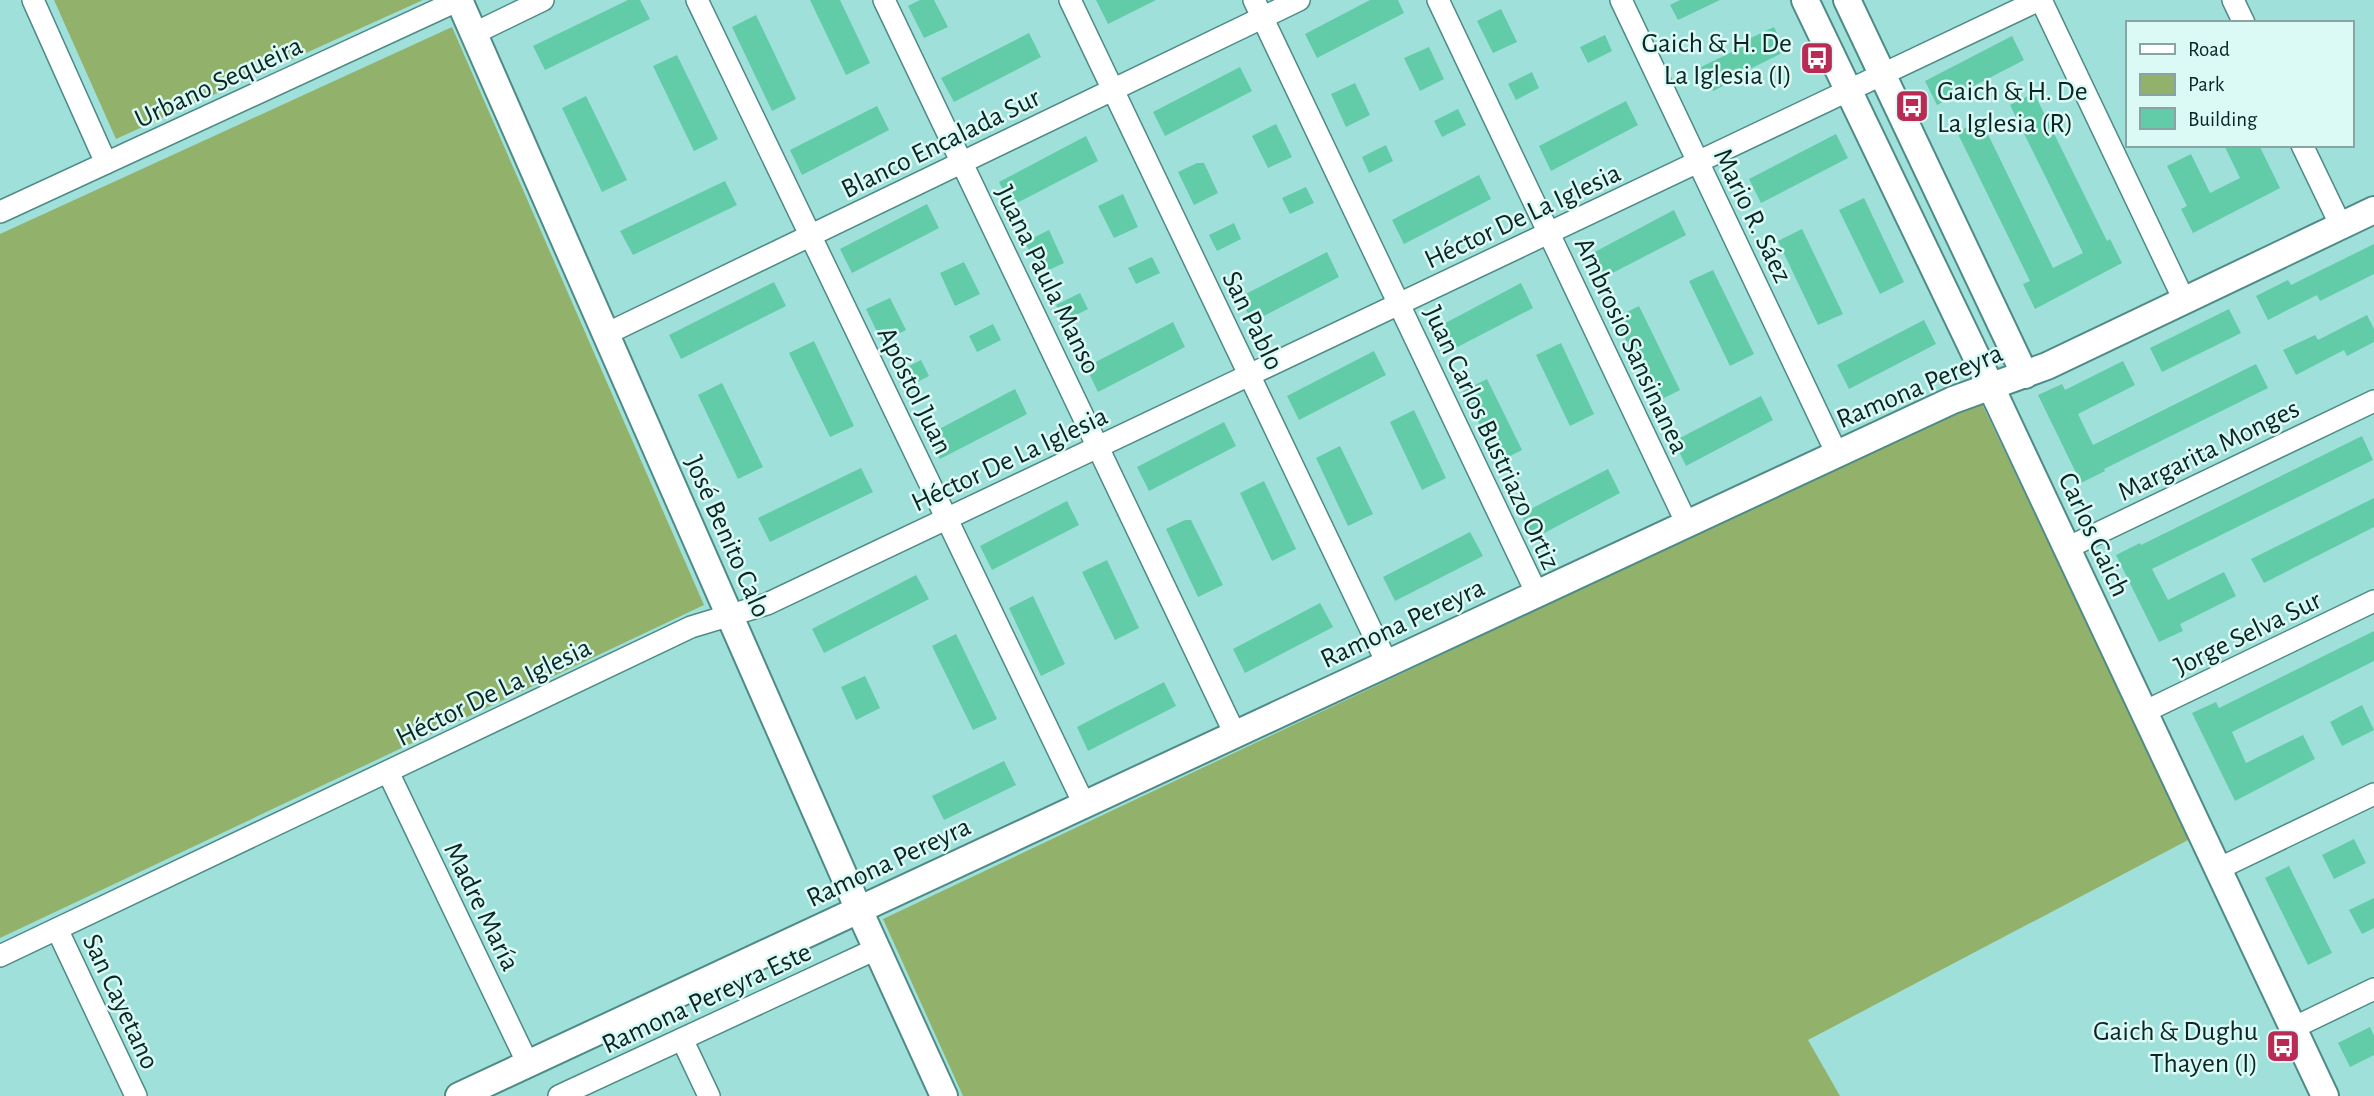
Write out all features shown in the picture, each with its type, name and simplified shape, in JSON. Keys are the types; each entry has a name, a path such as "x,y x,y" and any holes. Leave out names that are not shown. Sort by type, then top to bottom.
{"street":[{"path":"33,0 106,163"},
{"name":"Urbano Sequeira","path":"0,212 459,0"},
{"name":"José Benito Calo","path":"459,0 859,910 944,1096"},
{"path":"474,34 543,0"},
{"name":"Apóstol Juan","path":"697,0 1084,804"},
{"name":"Juana Paula Manso","path":"884,0 1235,734"},
{"name":"San Pablo","path":"1070,0 1387,663"},
{"name":"Blanco Encalada Sur","path":"606,334 1113,90 1259,9 1299,0"},
{"name":"Ambrosio Sansinanea","path":"1438,0 1687,524"},
{"name":"Mario R. Sáez","path":"1621,0 1838,454"},
{"name":"Carlos Gaich","path":"1805,0 1990,385 2325,1096"},
{"path":"1847,0 2025,375"},
{"path":"2040,0 2185,300"},
{"name":"Héctor De La Iglesia","path":"0,956 691,627 767,604 2040,0"},
{"path":"2233,0 2243,21"},
{"name":"Juan Carlos Bustriazo Ortiz","path":"1259,9 1537,594"},
{"path":"2303,147 2341,226"},
{"name":"Ramona Pereyra","path":"459,1096 1953,400 2025,375 2374,210"},
{"name":"Margarita Monges","path":"2067,548 2374,401"},
{"name":"Jorge Selva Sur","path":"2144,712 2374,601"},
{"name":"Madre María","path":"388,772 528,1064"},
{"path":"2218,869 2374,794"},
{"name":"San Cayetano","path":"57,929 136,1096"},
{"name":"Ramona Pereyra Este","path":"559,1096 876,948"},
{"path":"2293,1028 2374,989"},
{"path":"682,1039 709,1096"}],"green space":[{"path":"54,0 423,0 116,139"},
{"path":"452,27 704,605 0,938 0,234"},
{"path":"1980,400 2190,839 1808,1040 1840,1096 963,1096 883,919"}],"building":[{"path":"628,0 640,0 650,19 545,70 533,46"},
{"path":"810,0 840,0 870,63 846,75"},
{"path":"920,0 934,0 948,27 924,38 908,6"},
{"path":"1096,0 1156,0 1108,24"},
{"path":"1370,0 1398,0 1404,13 1317,58 1305,34"},
{"path":"1680,0 1720,0 1678,20 1670,5"},
{"path":"1501,9 1517,42 1493,53 1477,21"},
{"path":"756,15 796,99 772,111 732,27"},
{"path":"1774,27 1786,51 1713,91 1701,67 1744,46 1742,42"},
{"path":"1029,33 1041,57 954,102 941,78"},
{"path":"1605,35 1612,51 1588,63 1580,47"},
{"path":"2012,36 2024,60 1937,105 1925,81"},
{"path":"1429,47 1444,79 1420,91 1404,58"},
{"path":"677,55 718,139 694,151 653,66"},
{"path":"1240,67 1252,91 1165,136 1153,112"},
{"path":"1532,72 1539,88 1516,100 1508,84"},
{"path":"1355,83 1370,115 1346,127 1331,94"},
{"path":"2034,93 2107,241 2110,239 2122,263 2035,309 2023,284 2030,281 1957,132 1981,120 2053,268 2083,253 2010,105"},
{"path":"586,96 627,180 602,192 562,108"},
{"path":"1626,101 1638,125 1551,171 1539,146"},
{"path":"877,106 889,130 802,175 790,150"},
{"path":"1458,109 1466,125 1442,137 1434,121"},
{"path":"1276,124 1292,157 1268,168 1252,136"},
{"path":"1836,134 1848,158 1761,203 1749,179"},
{"path":"1086,136 1098,161 1011,206 999,182"},
{"path":"1386,145 1393,161 1369,173 1362,157"},
{"path":"2225,147 2260,147 2280,188 2193,233 2181,209 2187,206 2167,166 2191,154 2210,193 2240,178"},
{"path":"1197,163 1204,163 1218,193 1194,205 1178,172"},
{"path":"1479,175 1491,199 1404,244 1392,220"},
{"path":"725,181 737,205 633,255 620,231"},
{"path":"1306,187 1314,203 1290,214 1282,198"},
{"path":"1123,194 1138,227 1114,238 1098,206"},
{"path":"1864,198 1904,282 1880,294 1839,210"},
{"path":"927,204 939,228 852,273 840,249"},
{"path":"1674,210 1686,235 1599,280 1587,256"},
{"path":"1234,223 1241,239 1217,251 1209,235"},
{"path":"1802,229 1843,314 1818,325 1778,241"},
{"path":"1049,230 1064,263 1040,274 1025,242"},
{"path":"2374,244 2374,274 2320,301 2317,295 2268,320 2256,296 2288,280 2291,285"},
{"path":"1327,252 1339,277 1252,322 1240,297"},
{"path":"1152,257 1160,273 1136,284 1128,268"},
{"path":"964,262 980,294 955,306 940,273"},
{"path":"1713,270 1754,354 1730,366 1689,281"},
{"path":"774,282 786,306 681,359 669,335"},
{"path":"1521,283 1533,308 1446,353 1434,329"},
{"path":"1080,293 1088,309 1064,321 1056,305"},
{"path":"890,298 906,330 882,342 866,309"},
{"path":"1639,306 1680,390 1656,402 1615,318"},
{"path":"2229,309 2241,333 2162,372 2150,348"},
{"path":"2367,315 2374,329 2374,342 2347,356 2344,350 2296,375 2283,350 2315,335 2318,340"},
{"path":"1924,320 1936,344 1849,389 1837,365"},
{"path":"1173,322 1185,347 1098,392 1086,367"},
{"path":"993,324 1001,340 977,352 969,336"},
{"path":"814,341 854,426 830,437 789,353"},
{"path":"1561,343 1594,414 1570,426 1536,355"},
{"path":"1374,351 1386,375 1299,420 1287,396"},
{"path":"921,360 929,376 905,388 897,372"},
{"path":"2123,361 2135,385 2078,414 2093,445 2256,364 2268,388 2081,483 2038,395 2062,384 2065,390"},
{"path":"1487,379 1522,450 1498,462 1463,391"},
{"path":"722,383 763,467 738,479 698,395"},
{"path":"1015,389 1027,414 940,459 928,435"},
{"path":"1761,396 1773,420 1686,466 1674,441"},
{"path":"1414,410 1446,478 1422,490 1390,422"},
{"path":"1224,422 1236,446 1149,491 1137,467"},
{"path":"2362,436 2373,460 2152,569 2168,600 2224,572 2236,596 2180,624 2183,631 2159,642 2116,555"},
{"path":"1340,446 1373,514 1348,526 1316,458"},
{"path":"861,468 873,492 770,542 758,518"},
{"path":"1608,469 1620,493 1533,539 1521,514"},
{"path":"1264,481 1296,549 1272,561 1240,493"},
{"path":"2374,498 2374,527 2264,583 2251,559"},
{"path":"1067,501 1079,525 992,570 980,546"},
{"path":"1191,520 1223,585 1198,597 1166,529"},
{"path":"1470,532 1483,556 1395,601 1383,577"},
{"path":"1107,560 1139,628 1115,640 1082,572"},
{"path":"916,575 929,599 824,653 812,629"},
{"path":"1033,596 1065,664 1041,676 1009,608"},
{"path":"1320,603 1333,627 1245,673 1233,649"},
{"path":"2374,631 2374,661 2232,732 2246,763 2303,735 2315,759 2235,801 2192,713 2216,702 2219,708"},
{"path":"956,634 997,719 973,730 932,646"},
{"path":"865,676 880,708 856,720 841,687"},
{"path":"1164,682 1176,706 1088,751 1077,727"},
{"path":"2362,705 2374,730 2342,746 2330,722"},
{"path":"1004,761 1016,785 944,820 932,796"},
{"path":"2354,839 2366,863 2334,879 2322,855"},
{"path":"2289,866 2332,953 2308,965 2265,878"},
{"path":"2374,898 2374,928 2362,934 2349,910"},
{"path":"2370,1027 2374,1036 2374,1055 2350,1067 2338,1043"}],"place":[{"name":"Gaich & H. De La Iglesia (I)","path":"1817,58"},
{"name":"Gaich & H. De La Iglesia (R)","path":"1912,106"},
{"name":"Gaich & Dughu Thayen (I)","path":"2283,1046"}]}
